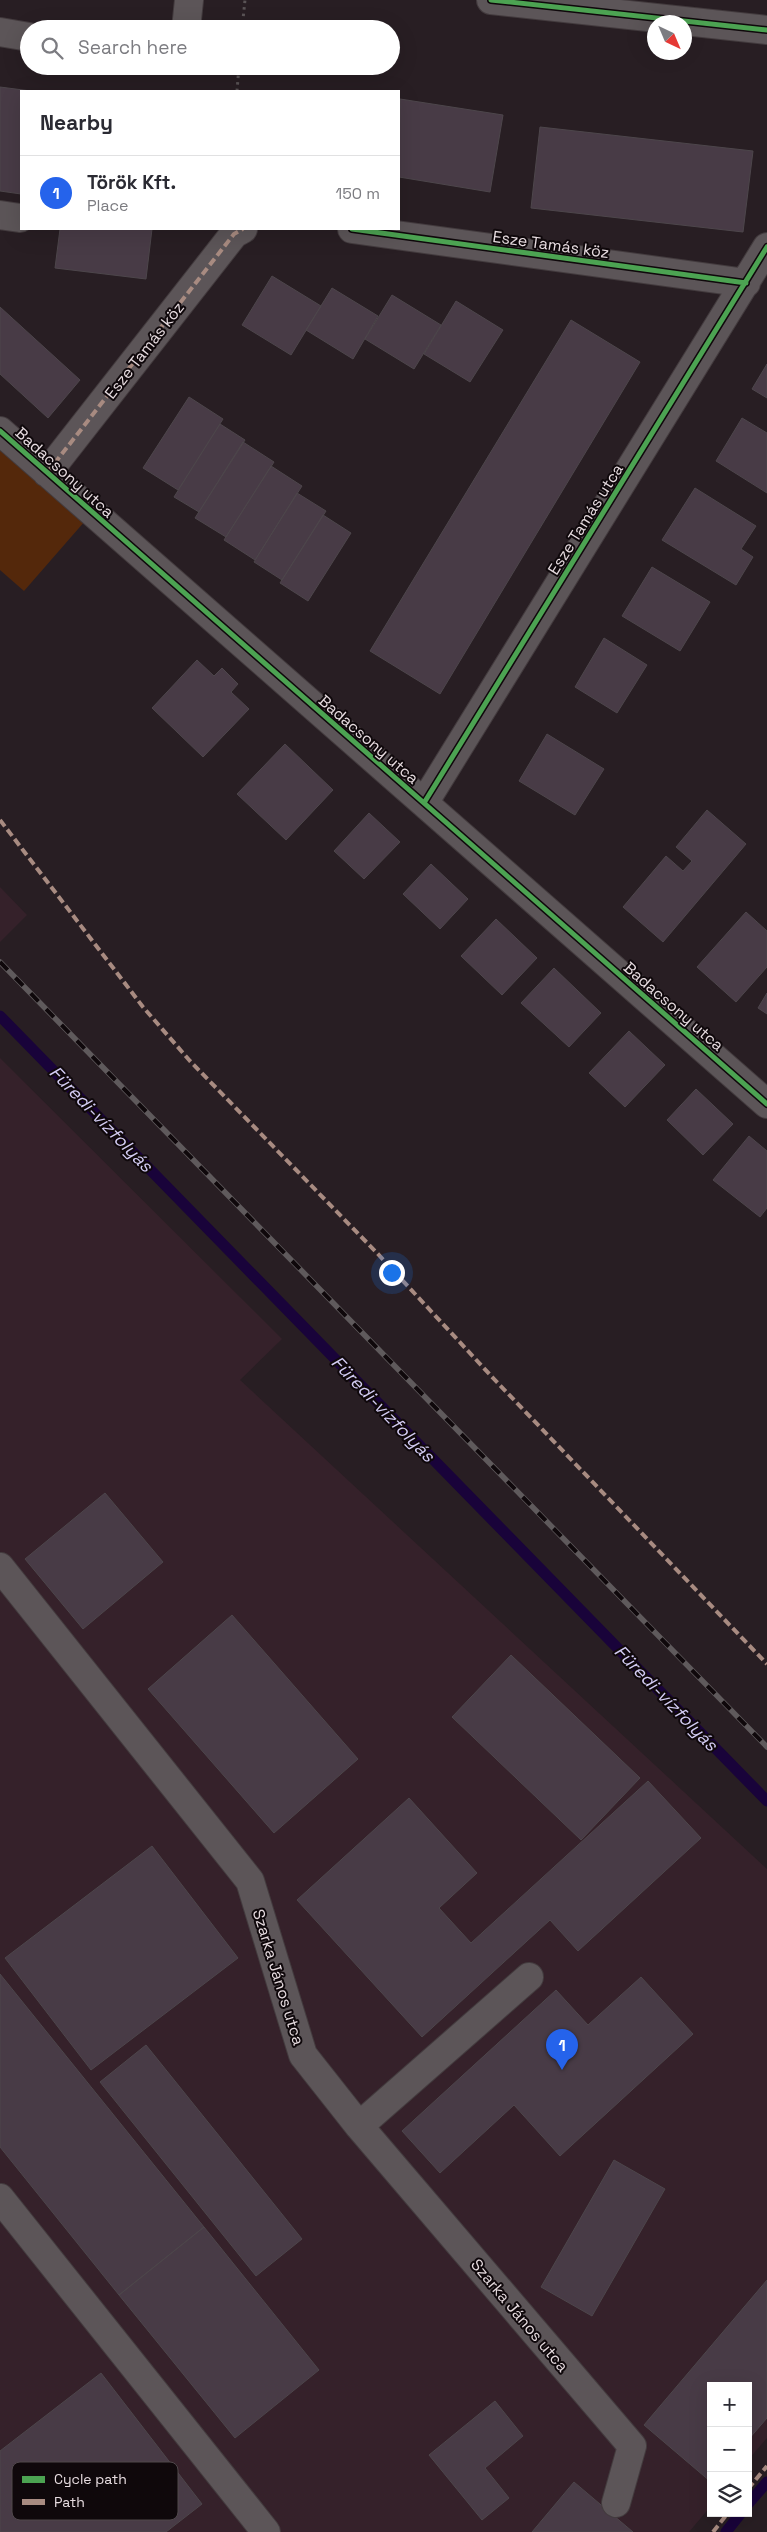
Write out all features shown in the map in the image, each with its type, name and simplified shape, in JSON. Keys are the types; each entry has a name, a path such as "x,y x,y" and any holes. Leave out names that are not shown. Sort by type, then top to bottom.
{"street":[{"path":"187,20 189,0"},
{"path":"491,0 767,30"},
{"path":"0,32 20,35"},
{"name":"Esze Tamás köz","path":"46,472 234,234 241,230"},
{"name":"Esze Tamás köz","path":"359,230 746,283"},
{"name":"Esze Tamás utca","path":"424,803 767,247"},
{"name":"Badacsony utca","path":"0,431 767,1104"},
{"name":"Szarka János utca","path":"0,1567 250,1881 304,2055 359,2126 632,2446 616,2503"},
{"path":"359,2126 530,1977"},
{"path":"0,2198 266,2532"}],"path":[{"path":"243,20 244,0"},
{"path":"237,90 238,75"}],"shaded area":[{"path":"0,431 92,513 24,591 0,570"},
{"path":"0,887 27,915 0,942"},
{"path":"0,1058 282,1339 240,1380 767,1869 767,2438 752,2455 752,2382 707,2382 707,2511 689,2532 0,2532"}],"building":[{"path":"0,87 23,90 20,90 20,194 0,191"},
{"path":"400,99 503,115 490,192 400,177"},
{"path":"540,127 753,151 743,232 531,208"},
{"path":"60,230 152,230 146,279 55,268"},
{"path":"272,276 321,306 291,355 242,325"},
{"path":"332,288 378,316 353,359 306,330"},
{"path":"392,295 441,325 414,369 365,339"},
{"path":"456,301 503,330 470,382 424,354"},
{"path":"0,307 80,380 48,418 0,374"},
{"path":"571,320 640,362 440,694 370,651"},
{"path":"767,364 767,398 752,389"},
{"path":"189,397 223,419 178,490 143,468"},
{"path":"742,418 767,433 767,493 716,461"},
{"path":"220,424 245,440 199,512 174,497"},
{"path":"243,442 274,462 226,537 195,518"},
{"path":"271,466 302,486 255,560 224,540"},
{"path":"695,488 756,526 741,549 753,557 736,585 662,540"},
{"path":"297,493 326,511 282,580 254,562"},
{"path":"323,515 351,533 308,601 280,583"},
{"path":"652,567 710,602 680,651 622,616"},
{"path":"604,638 647,665 617,713 575,687"},
{"path":"197,660 214,676 222,668 238,684 231,692 249,709 203,757 152,708"},
{"path":"547,734 604,769 575,815 519,781"},
{"path":"285,744 333,790 286,840 237,794"},
{"path":"707,810 746,844 663,942 623,907 666,856 683,871 692,861 676,847"},
{"path":"369,813 400,842 364,879 334,851"},
{"path":"431,864 468,899 440,929 403,894"},
{"path":"746,912 767,931 767,967 736,1002 697,967"},
{"path":"496,919 537,958 502,995 461,956"},
{"path":"554,968 601,1013 569,1047 521,1003"},
{"path":"767,993 767,1014 758,1008"},
{"path":"629,1031 665,1065 625,1107 589,1073"},
{"path":"696,1089 733,1124 703,1155 667,1120"},
{"path":"749,1136 767,1151 767,1208 760,1217 713,1180"},
{"path":"105,1493 163,1562 83,1629 25,1559"},
{"path":"232,1615 358,1759 274,1833 148,1689"},
{"path":"511,1655 640,1778 581,1840 452,1717"},
{"path":"648,1781 701,1838 578,1951 550,1920 422,2037 297,1900 409,1798 477,1873 439,1908 471,1943"},
{"path":"152,1846 238,1958 91,2070 5,1958"},
{"path":"0,1974 204,2227 119,2295 0,2147"},
{"path":"641,1977 693,2034 560,2156 514,2105 440,2173 402,2131 556,1990 588,2025"},
{"path":"146,2045 302,2239 256,2276 100,2082"},
{"path":"614,2160 665,2189 592,2316 541,2287"},
{"path":"204,2227 319,2370 235,2438 119,2295"},
{"path":"767,2280 767,2418 752,2435 752,2382 707,2382 707,2479 644,2425"},
{"path":"101,2373 170,2462 12,2462 12,2520 178,2520 178,2473 202,2504 166,2532 0,2532 0,2451"},
{"path":"495,2401 523,2436 485,2468 509,2498 482,2520 429,2455"},
{"path":"574,2482 633,2532 532,2532"}],"waterway":[{"name":"Füredi-vízfolyás","path":"0,1016 767,1801"},
{"path":"752,2499 767,2482"},
{"path":"726,2532 738,2517"}],"railway":[{"path":"0,962 767,1747"}],"marked path":[{"path":"47,473 234,234 241,230"},
{"path":"0,820 143,1007 190,1061 377,1253 494,1379 767,1664"},
{"path":"752,2484 767,2466"},
{"path":"713,2532 725,2517"}],"cycle path":[{"path":"491,0 767,30"},
{"path":"359,230 746,283"},
{"path":"424,803 767,247"},
{"path":"0,431 767,1104"}],"place":[{"name":"Török Kft.","path":"562,2070"}]}
